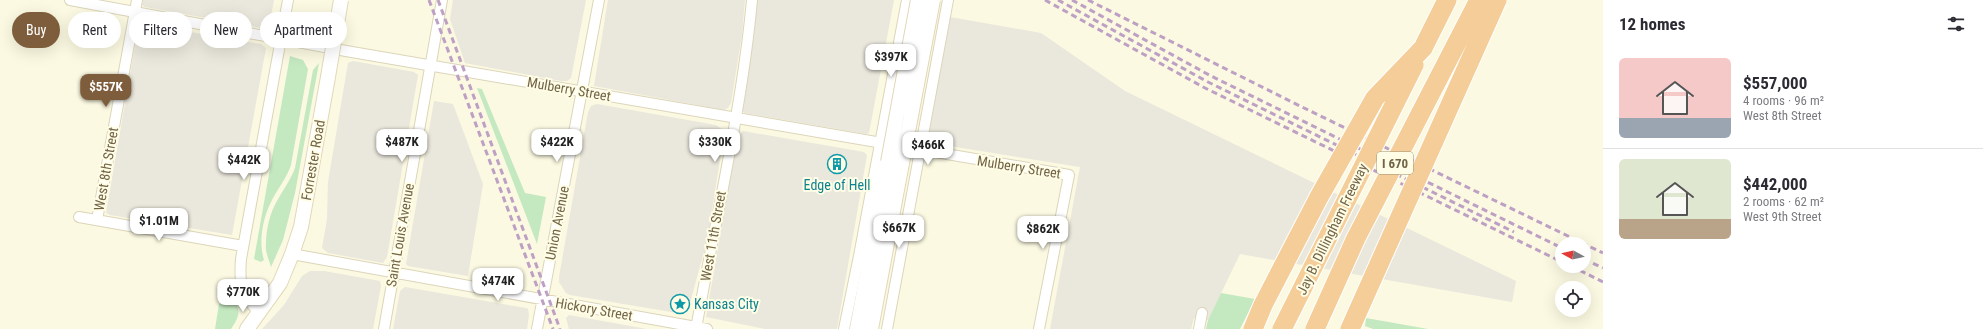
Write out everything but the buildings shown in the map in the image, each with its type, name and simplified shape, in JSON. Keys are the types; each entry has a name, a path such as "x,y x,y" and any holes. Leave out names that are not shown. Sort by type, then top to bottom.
{"highway":[{"name":"Jay B. Dillingham Freeway","path":"1282,329 1447,0"},
{"name":"Jay B. Dillingham Freeway","path":"1315,329 1356,238 1479,0"},
{"path":"1350,329 1497,0"},
{"path":"1253,329 1263,305 1319,197 1375,98 1423,48"}],"main road":[{"name":"Forrester Road","path":"246,329 280,283 301,227 341,0"},
{"path":"857,329 918,0"},
{"path":"871,329 933,0"}],"street":[{"name":"Mulberry Street","path":"70,0 135,12"},
{"name":"West 8th Street","path":"135,12 137,0"},
{"path":"286,12 288,0"},
{"name":"Saint Louis Avenue","path":"384,329 442,0"},
{"name":"Union Avenue","path":"537,329 599,0"},
{"name":"West 11th Street","path":"700,328 750,26 752,0"},
{"path":"844,329 907,0"},
{"path":"864,329 925,0"},
{"path":"887,329 948,0"},
{"name":"Mulberry Street","path":"192,22 260,34"},
{"name":"West 8th Street","path":"97,220 129,45"},
{"path":"259,312 246,299 241,281 243,246 279,48"},
{"name":"Mulberry Street","path":"327,48 582,91 880,144 1069,175 1039,329"},
{"path":"79,217 243,246"},
{"name":"Hickory Street","path":"292,254 700,328"},
{"path":"1199,329 1202,313"}],"shaded area":[{"path":"143,0 274,0 272,12 260,12 260,28 252,26 252,12 200,12 200,17 192,15 192,12 173,12 145,7 142,5"},
{"path":"453,0 586,0 571,78 567,81 561,81 465,63 450,19"},
{"path":"608,0 745,0 742,34 731,103 728,108 724,110 594,86"},
{"path":"756,0 894,0 869,133 866,134 745,113 742,111 752,43"},
{"path":"950,17 1041,33 1125,91 1516,281 1512,302 1240,254 1208,320 1194,318 1191,329 1050,329 1080,167 937,144 937,147 928,144 927,137"},
{"path":"192,32 200,34 200,48 252,48 252,42 260,44 260,48 266,48 232,235 110,215 106,213 135,48 192,48"},
{"path":"353,61 414,72 418,75 387,257 383,263 328,253 322,248 327,219 328,182 348,63"},
{"path":"434,101 453,104 483,184 468,276 408,266 406,264"},
{"path":"597,104 716,125 723,130 724,135 707,241 688,310 683,314 570,295 566,293 559,282 588,112 591,106"},
{"path":"743,131 864,152 867,155 837,329 765,329 706,317 737,137"},
{"path":"310,271 324,271 380,281 381,286 373,329 262,329 284,305 302,276"},
{"path":"405,287 526,308 528,309 529,315 527,329 393,329 400,291"},
{"path":"569,315 647,329 569,329 566,318"}],"green space":[{"path":"290,56 303,60 308,69 291,165 269,205 262,229 261,245 264,260 261,262 254,259"},
{"path":"319,63 295,193 283,240 271,267 266,250 268,225 274,206 295,168 313,70"},
{"path":"477,88 482,89 525,193 546,197 537,244"},
{"path":"1221,293 1255,299 1240,329 1206,329 1208,320"},
{"path":"232,300 238,310 234,325 231,329 215,329 219,304"},
{"path":"1366,318 1428,329 1373,329 1365,326"}],"railway":[{"path":"429,0 553,329"},
{"path":"438,0 560,329"},
{"path":"1045,0 1205,88 1555,259"},
{"path":"1058,0 1208,82 1514,232"},
{"path":"1072,0 1211,76 1555,245"},
{"path":"1088,0 1304,108 1603,253"},
{"path":"1591,262 1603,268"},
{"path":"1585,273 1603,282"}],"place":[{"name":"Edge of Hell","path":"837,164"},
{"name":"Kansas City","path":"680,304"}]}
